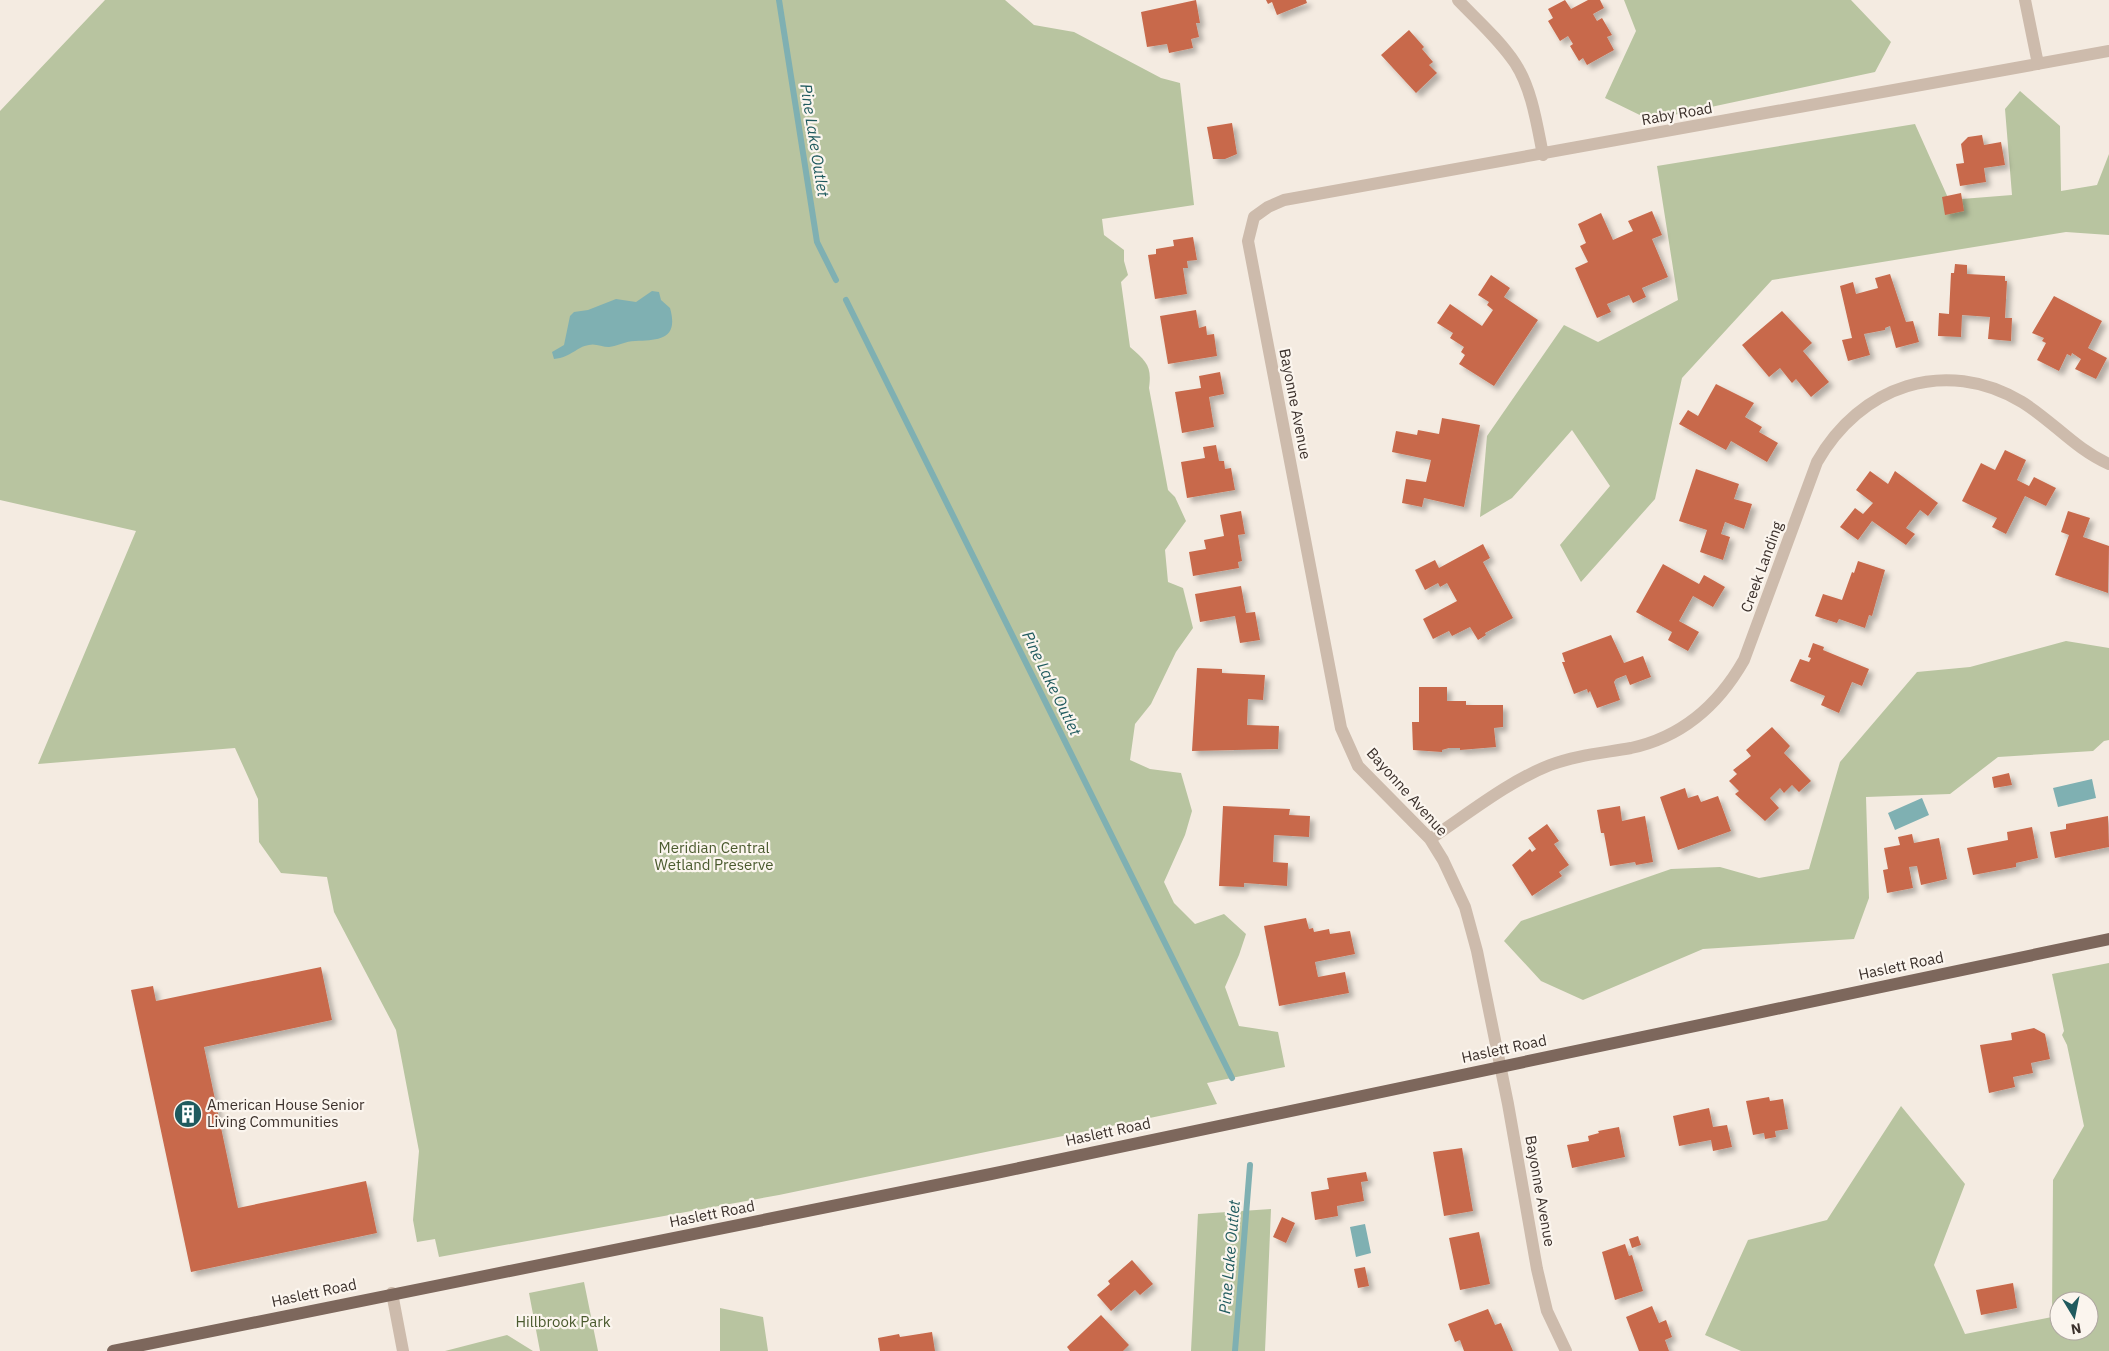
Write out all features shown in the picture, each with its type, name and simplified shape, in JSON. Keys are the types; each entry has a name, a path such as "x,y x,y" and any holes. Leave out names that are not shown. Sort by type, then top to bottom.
{"main road":[{"name":"Haslett Road","path":"113,1351 845,1204 2109,940"}],"street":[{"path":"1458,0 1502,45 1516,64 1529,98 1543,155"},
{"path":"2025,0 2038,64"},
{"name":"Raby Road","path":"1254,217 1268,207 1284,200 1543,155 2109,51"},
{"name":"Bayonne Avenue","path":"1254,217 1248,240 1341,728 1358,766 1430,839 1448,869 1465,907 1475,944 1501,1066 1537,1269 1547,1311 1566,1351"},
{"name":"Creek Landing","path":"1430,839 1538,770 1572,758 1652,742 1687,725 1710,707 1733,679 1744,660 1817,462 1837,431 1850,418 1880,397 1905,387 1933,381 1961,381 1989,387 2024,403 2084,451 2109,464"},
{"path":"392,1294 403,1351"}],"green space":[{"name":"Meridian Central Wetland Preserve","path":"105,0 1005,0 1034,25 1074,32 1161,78 1180,83 1194,205 1102,219 1104,235 1124,250 1124,261 1128,275 1121,282 1130,347 1141,357 1149,369 1149,388 1168,490 1175,497 1186,521 1165,550 1168,582 1183,588 1193,628 1176,652 1151,704 1135,724 1130,760 1150,769 1181,773 1192,811 1185,835 1164,882 1174,903 1195,924 1224,914 1246,934 1225,987 1239,1026 1278,1032 1285,1067 1207,1083 1217,1104 779,1195 439,1257 435,1239 417,1242 413,1220 419,1151 396,1030 334,912 327,877 281,873 259,842 258,799 235,748 38,764 136,531 0,500 0,111"},
{"path":"1624,0 1851,0 1891,42 1875,72 1650,120 1605,98 1636,31"},
{"path":"2020,91 2060,126 2061,191 2097,185 2109,154 2109,235 2066,232 1772,280 1682,378 1655,499 1581,582 1560,545 1610,486 1572,430 1512,498 1480,517 1487,436 1564,325 1598,342 1678,300 1657,166 1915,124 1949,200 2012,195 2005,109"},
{"path":"2066,641 2109,648 2109,740 2104,741 2093,751 1998,757 1950,794 1866,797 1869,898 1854,939 1703,949 1583,1000 1541,981 1504,941 1521,921 1671,869 1720,867 1759,878 1809,869 1840,762 1917,672 1970,667"},
{"path":"2109,963 2109,1351 1741,1351 1705,1335 1748,1240 1827,1220 1901,1106 1965,1184 1934,1265 1965,1334 2049,1318 2049,1341 2099,1341 2099,1291 2052,1291 2053,1180 2084,1126 2067,1045 2062,1035 2064,1031 2052,974"},
{"path":"1271,1209 1265,1351 1191,1351 1198,1214"},
{"name":"Hillbrook Park","path":"584,1282 598,1351 540,1351 529,1293"},
{"path":"720,1308 763,1317 768,1351 720,1351"},
{"path":"507,1335 533,1351 445,1351"}],"water":[{"path":"652,291 659,292 661,300 670,308 672,327 665,336 659,339 628,342 609,347 585,346 554,359 552,352 564,345 570,316 574,312 588,310 616,299 636,302"},
{"path":"2092,779 2096,798 2058,807 2053,788"},
{"path":"1922,798 1929,815 1895,830 1888,813"},
{"path":"1365,1224 1371,1253 1356,1257 1350,1227"}],"building":[{"path":"1196,0 1200,23 1196,23 1199,37 1191,39 1193,48 1169,53 1167,44 1147,47 1141,12"},
{"path":"1266,0 1306,0 1307,3 1277,15 1272,2 1268,4"},
{"path":"1565,0 1571,9 1588,0 1600,0 1604,8 1593,14 1597,21 1602,18 1612,35 1607,37 1614,50 1587,65 1583,58 1579,61 1570,46 1573,44 1568,36 1560,41 1548,21 1553,18 1548,9"},
{"path":"1409,30 1424,47 1422,49 1433,62 1429,65 1437,73 1416,93 1381,55"},
{"path":"1232,123 1237,154 1225,159 1213,159 1207,127"},
{"path":"1982,135 1984,145 2001,142 2005,165 1984,168 1986,182 1960,186 1956,164 1964,163 1961,144 1968,137"},
{"path":"1961,193 1964,211 1945,215 1942,197"},
{"path":"1652,211 1662,235 1652,239 1668,277 1642,288 1646,297 1633,303 1629,295 1607,304 1611,312 1597,318 1575,268 1588,262 1580,246 1586,243 1578,224 1601,213 1613,240 1633,231 1628,221"},
{"path":"1193,237 1197,260 1187,261 1188,268 1183,268 1187,294 1155,299 1148,255 1156,254 1156,249 1174,246 1173,240"},
{"path":"1955,264 1967,265 1967,274 2005,276 2005,281 2007,281 2005,318 2012,318 2011,341 1988,339 1990,317 1962,315 1961,337 1938,336 1939,313 1949,314 1951,273 1954,273"},
{"path":"1890,274 1906,322 1913,321 1919,342 1896,348 1890,326 1885,328 1885,330 1864,334 1870,355 1848,361 1842,340 1852,338 1840,286 1853,282 1856,294 1878,288 1875,278"},
{"path":"1491,275 1510,288 1504,297 1538,320 1494,386 1459,364 1465,355 1461,352 1464,347 1450,338 1453,333 1437,323 1450,304 1482,326 1493,310 1487,305 1489,302 1478,295"},
{"path":"2054,296 2102,321 2088,348 2107,358 2096,379 2075,369 2081,359 2072,353 2071,356 2067,354 2059,371 2037,360 2046,343 2042,341 2044,338 2032,333"},
{"path":"1196,310 1199,328 1206,326 1207,335 1214,334 1217,356 1168,364 1160,316"},
{"path":"1782,311 1812,343 1803,351 1829,382 1811,397 1796,379 1792,383 1780,368 1769,377 1742,345"},
{"path":"1220,372 1224,394 1209,397 1214,427 1182,433 1175,392 1201,388 1199,376"},
{"path":"1716,384 1754,403 1745,417 1762,427 1759,432 1778,443 1767,462 1731,441 1726,450 1679,424 1688,410 1698,416"},
{"path":"1442,418 1480,425 1464,507 1424,498 1422,507 1402,503 1406,479 1426,482 1431,460 1392,452 1396,431 1417,435 1418,430 1439,434"},
{"path":"1216,445 1219,461 1224,461 1225,469 1231,468 1235,490 1187,498 1181,462 1205,458 1203,447"},
{"path":"2005,450 2026,460 2017,480 2029,486 2034,477 2056,488 2046,506 2025,496 2006,534 1992,527 1997,518 1962,501 1981,463 1995,470"},
{"path":"1696,469 1739,484 1734,499 1752,504 1744,529 1725,522 1721,534 1730,537 1723,560 1700,552 1707,530 1679,521"},
{"path":"1870,471 1888,484 1895,471 1938,503 1928,516 1920,510 1906,528 1915,534 1906,545 1872,521 1858,540 1840,527 1855,508 1863,514 1873,503 1856,490"},
{"path":"1241,511 1245,534 1238,535 1242,561 1238,562 1239,568 1193,576 1189,552 1206,549 1204,540 1224,536 1220,515"},
{"path":"2068,511 2090,518 2083,537 2109,546 2108,593 2055,575 2069,535 2061,532"},
{"path":"1483,544 1490,558 1483,562 1513,618 1485,633 1486,635 1478,640 1470,627 1452,636 1449,631 1433,639 1423,619 1457,601 1447,583 1440,587 1438,583 1425,590 1415,570 1435,560 1439,568"},
{"path":"1858,561 1885,570 1872,616 1869,615 1865,628 1839,619 1837,623 1815,616 1823,594 1842,600"},
{"path":"1663,564 1699,584 1704,575 1725,587 1713,607 1693,596 1679,621 1699,632 1688,651 1668,640 1672,632 1636,612"},
{"path":"1241,586 1246,613 1255,612 1260,640 1240,643 1235,616 1200,622 1195,594"},
{"path":"1611,635 1624,663 1643,656 1651,677 1630,685 1626,675 1616,679 1614,682 1620,700 1597,708 1590,691 1588,693 1587,689 1574,694 1562,662 1565,662 1562,653"},
{"path":"1813,643 1824,647 1823,650 1869,669 1862,686 1852,682 1839,713 1821,705 1825,696 1790,681 1800,659 1809,662 1811,658 1808,657"},
{"path":"1197,668 1222,669 1222,673 1265,675 1263,700 1248,699 1247,725 1279,726 1278,749 1192,751"},
{"path":"1419,687 1447,687 1447,701 1466,701 1466,705 1503,705 1503,727 1494,728 1496,747 1460,750 1460,748 1449,748 1442,750 1442,752 1413,750 1412,722 1419,722"},
{"path":"1772,727 1790,746 1784,753 1811,781 1799,792 1792,785 1784,793 1780,788 1770,798 1779,808 1765,821 1735,794 1739,791 1729,781 1737,774 1733,770 1751,756 1746,750"},
{"path":"2009,773 2012,785 1994,788 1992,777"},
{"path":"1685,788 1688,798 1698,795 1701,802 1718,796 1731,831 1678,850 1660,797"},
{"path":"1223,806 1290,809 1289,815 1310,816 1309,837 1274,835 1273,862 1288,863 1287,886 1244,883 1244,887 1219,886"},
{"path":"1620,806 1622,821 1645,816 1653,862 1636,865 1635,862 1610,866 1604,833 1601,833 1597,810"},
{"path":"2108,816 2109,847 2055,858 2050,832 2066,829 2066,824"},
{"path":"1547,824 1559,841 1554,844 1569,865 1559,872 1562,876 1532,896 1512,865 1530,849 1532,852 1536,849 1528,838"},
{"path":"2032,827 2038,858 2016,863 2016,867 1973,875 1967,848 2008,840 2007,832"},
{"path":"1912,834 1914,843 1939,838 1947,879 1921,885 1917,866 1909,867 1913,888 1887,893 1883,870 1888,869 1884,848 1900,845 1898,837"},
{"path":"1306,918 1309,929 1313,928 1314,932 1329,929 1330,934 1350,931 1355,954 1315,962 1318,977 1345,972 1349,993 1279,1006 1264,926"},
{"name":"American House Senior Living Communities","path":"321,967 332,1020 204,1047 238,1208 366,1181 377,1233 191,1272 131,990 153,986 156,1001"},
{"path":"2034,1028 2045,1034 2050,1059 2031,1063 2033,1073 2013,1077 2015,1087 1989,1093 1980,1045 2012,1040 2011,1033"},
{"path":"1769,1097 1770,1101 1783,1099 1788,1129 1775,1131 1776,1137 1765,1139 1764,1133 1753,1135 1746,1101"},
{"path":"1709,1108 1713,1127 1727,1125 1732,1147 1713,1151 1711,1140 1679,1146 1673,1116"},
{"path":"1619,1127 1625,1157 1572,1168 1567,1145 1589,1141 1588,1136 1599,1133 1598,1131"},
{"path":"1462,1148 1473,1211 1444,1216 1433,1152"},
{"path":"1366,1172 1368,1181 1361,1182 1364,1201 1337,1206 1338,1216 1315,1220 1311,1192 1329,1189 1327,1178"},
{"path":"1282,1217 1295,1223 1286,1243 1273,1237"},
{"path":"1479,1232 1490,1284 1460,1290 1449,1238"},
{"path":"1638,1236 1641,1245 1632,1248 1629,1239"},
{"path":"1625,1244 1629,1256 1632,1255 1643,1291 1615,1300 1602,1252"},
{"path":"1132,1260 1153,1284 1140,1295 1135,1290 1111,1311 1097,1295 1110,1284 1108,1281"},
{"path":"1365,1267 1369,1286 1358,1288 1354,1269"},
{"path":"2013,1283 2017,1308 1981,1315 1976,1290"},
{"path":"1652,1306 1659,1323 1666,1320 1672,1337 1665,1340 1669,1351 1639,1351 1626,1317"},
{"path":"1488,1309 1495,1325 1501,1323 1513,1351 1464,1351 1460,1340 1455,1342 1448,1324"},
{"path":"1101,1315 1129,1345 1123,1351 1070,1351 1067,1347"},
{"path":"932,1332 935,1351 880,1351 878,1338 899,1334 900,1337"}],"waterway":[{"name":"Pine Lake Outlet","path":"779,0 817,242 836,280"},
{"name":"Pine Lake Outlet","path":"846,300 1232,1078"},
{"name":"Pine Lake Outlet","path":"1235,1351 1250,1165"}],"place":[{"name":"American House Senior Living Communities","path":"188,1114"}]}
